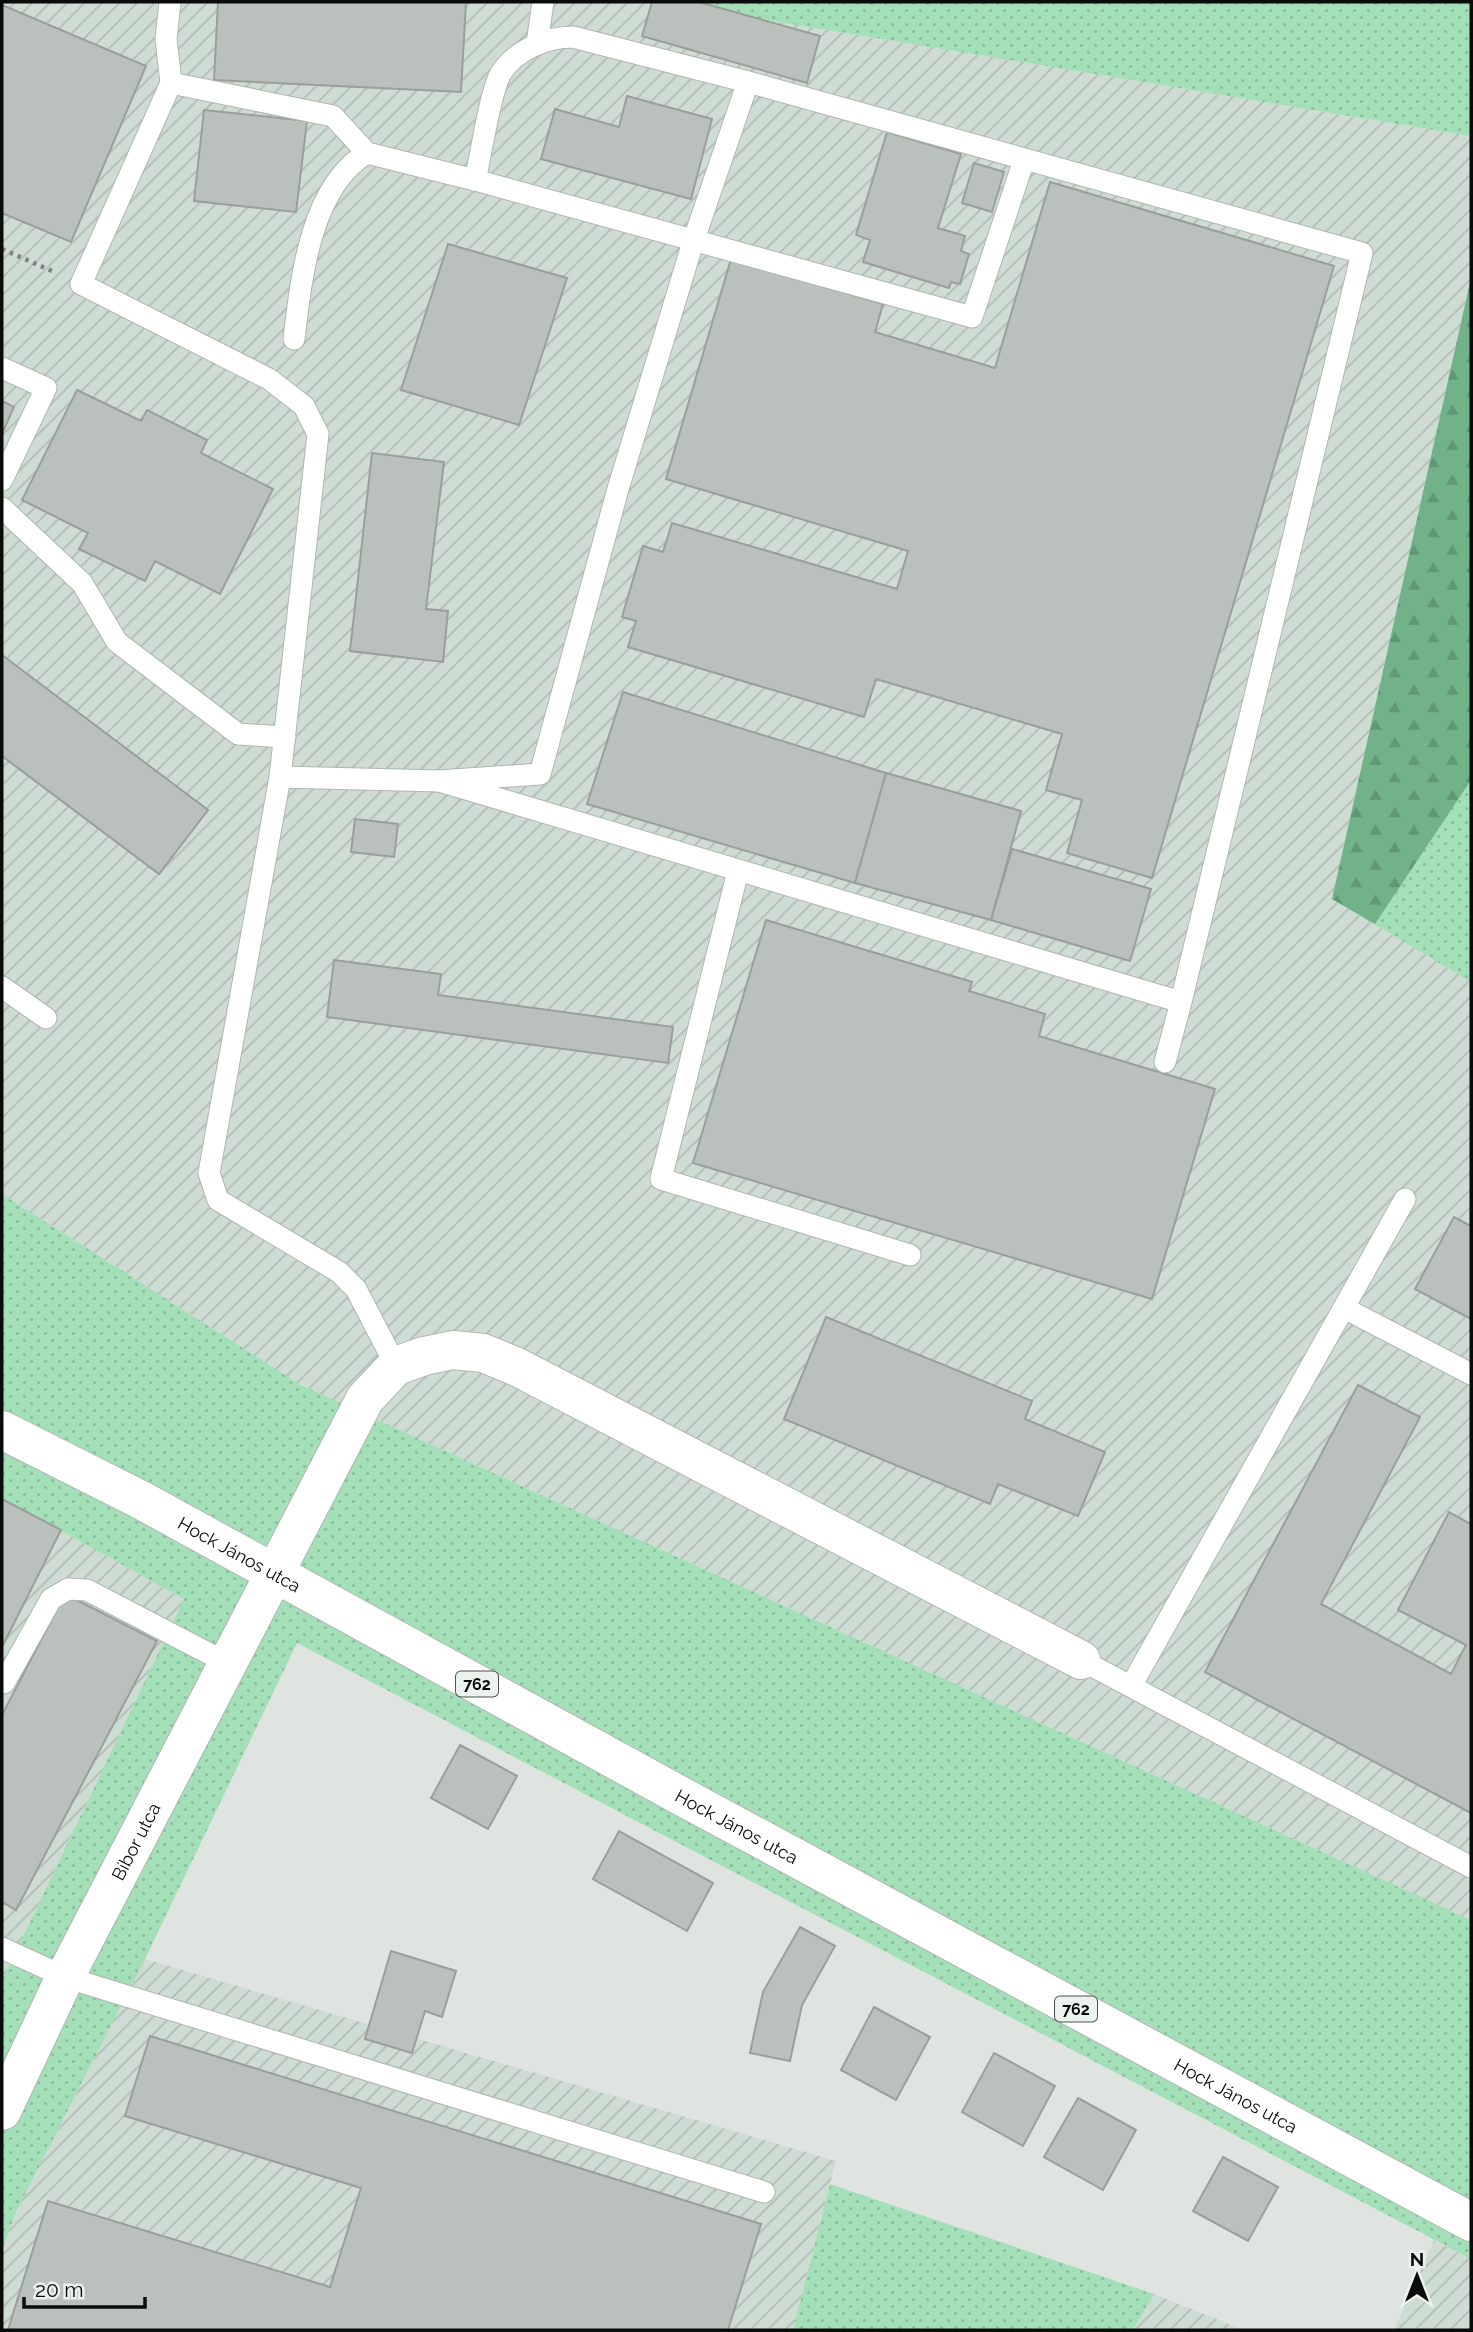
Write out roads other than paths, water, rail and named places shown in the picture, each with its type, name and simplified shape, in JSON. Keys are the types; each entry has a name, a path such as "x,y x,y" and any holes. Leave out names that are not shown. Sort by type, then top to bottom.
{"main road":[{"path":"396,1366 453,1350 483,1353 517,1367 1081,1660"},
{"name":"Bíbor utca","path":"2,2111 65,1977 365,1399 396,1366"},
{"name":"Hock János utca","path":"2,1430 141,1500 1471,2222"}],"lane":[{"path":"170,2 166,39 171,83 81,284 269,379 304,406 313,420 317,434 281,778 209,1173 218,1200 340,1272 348,1280 356,1289 396,1366"},
{"path":"537,44 542,2"},
{"path":"475,180 501,74 520,55 537,44 556,37 573,37 748,82 1362,253 1165,1062"},
{"path":"281,778 439,782 540,774 618,489 693,242 748,82"},
{"path":"171,83 333,116 366,153 475,180 972,317 1024,160"},
{"path":"294,339 304,263 321,213 336,184 349,167 366,153"},
{"path":"2,368 46,388 2,480"},
{"path":"2,508 82,583 117,642 238,734 285,737"},
{"path":"439,782 1181,1002"},
{"path":"738,871 661,1179 910,1255"},
{"path":"2,986 46,1018"},
{"path":"1131,1686 1405,1199"},
{"path":"1343,1308 1471,1374"},
{"path":"4,1683 51,1599 68,1589 87,1590 227,1663"},
{"path":"1081,1660 1471,1867"},
{"path":"2,1948 65,1977 764,2192"}]}
